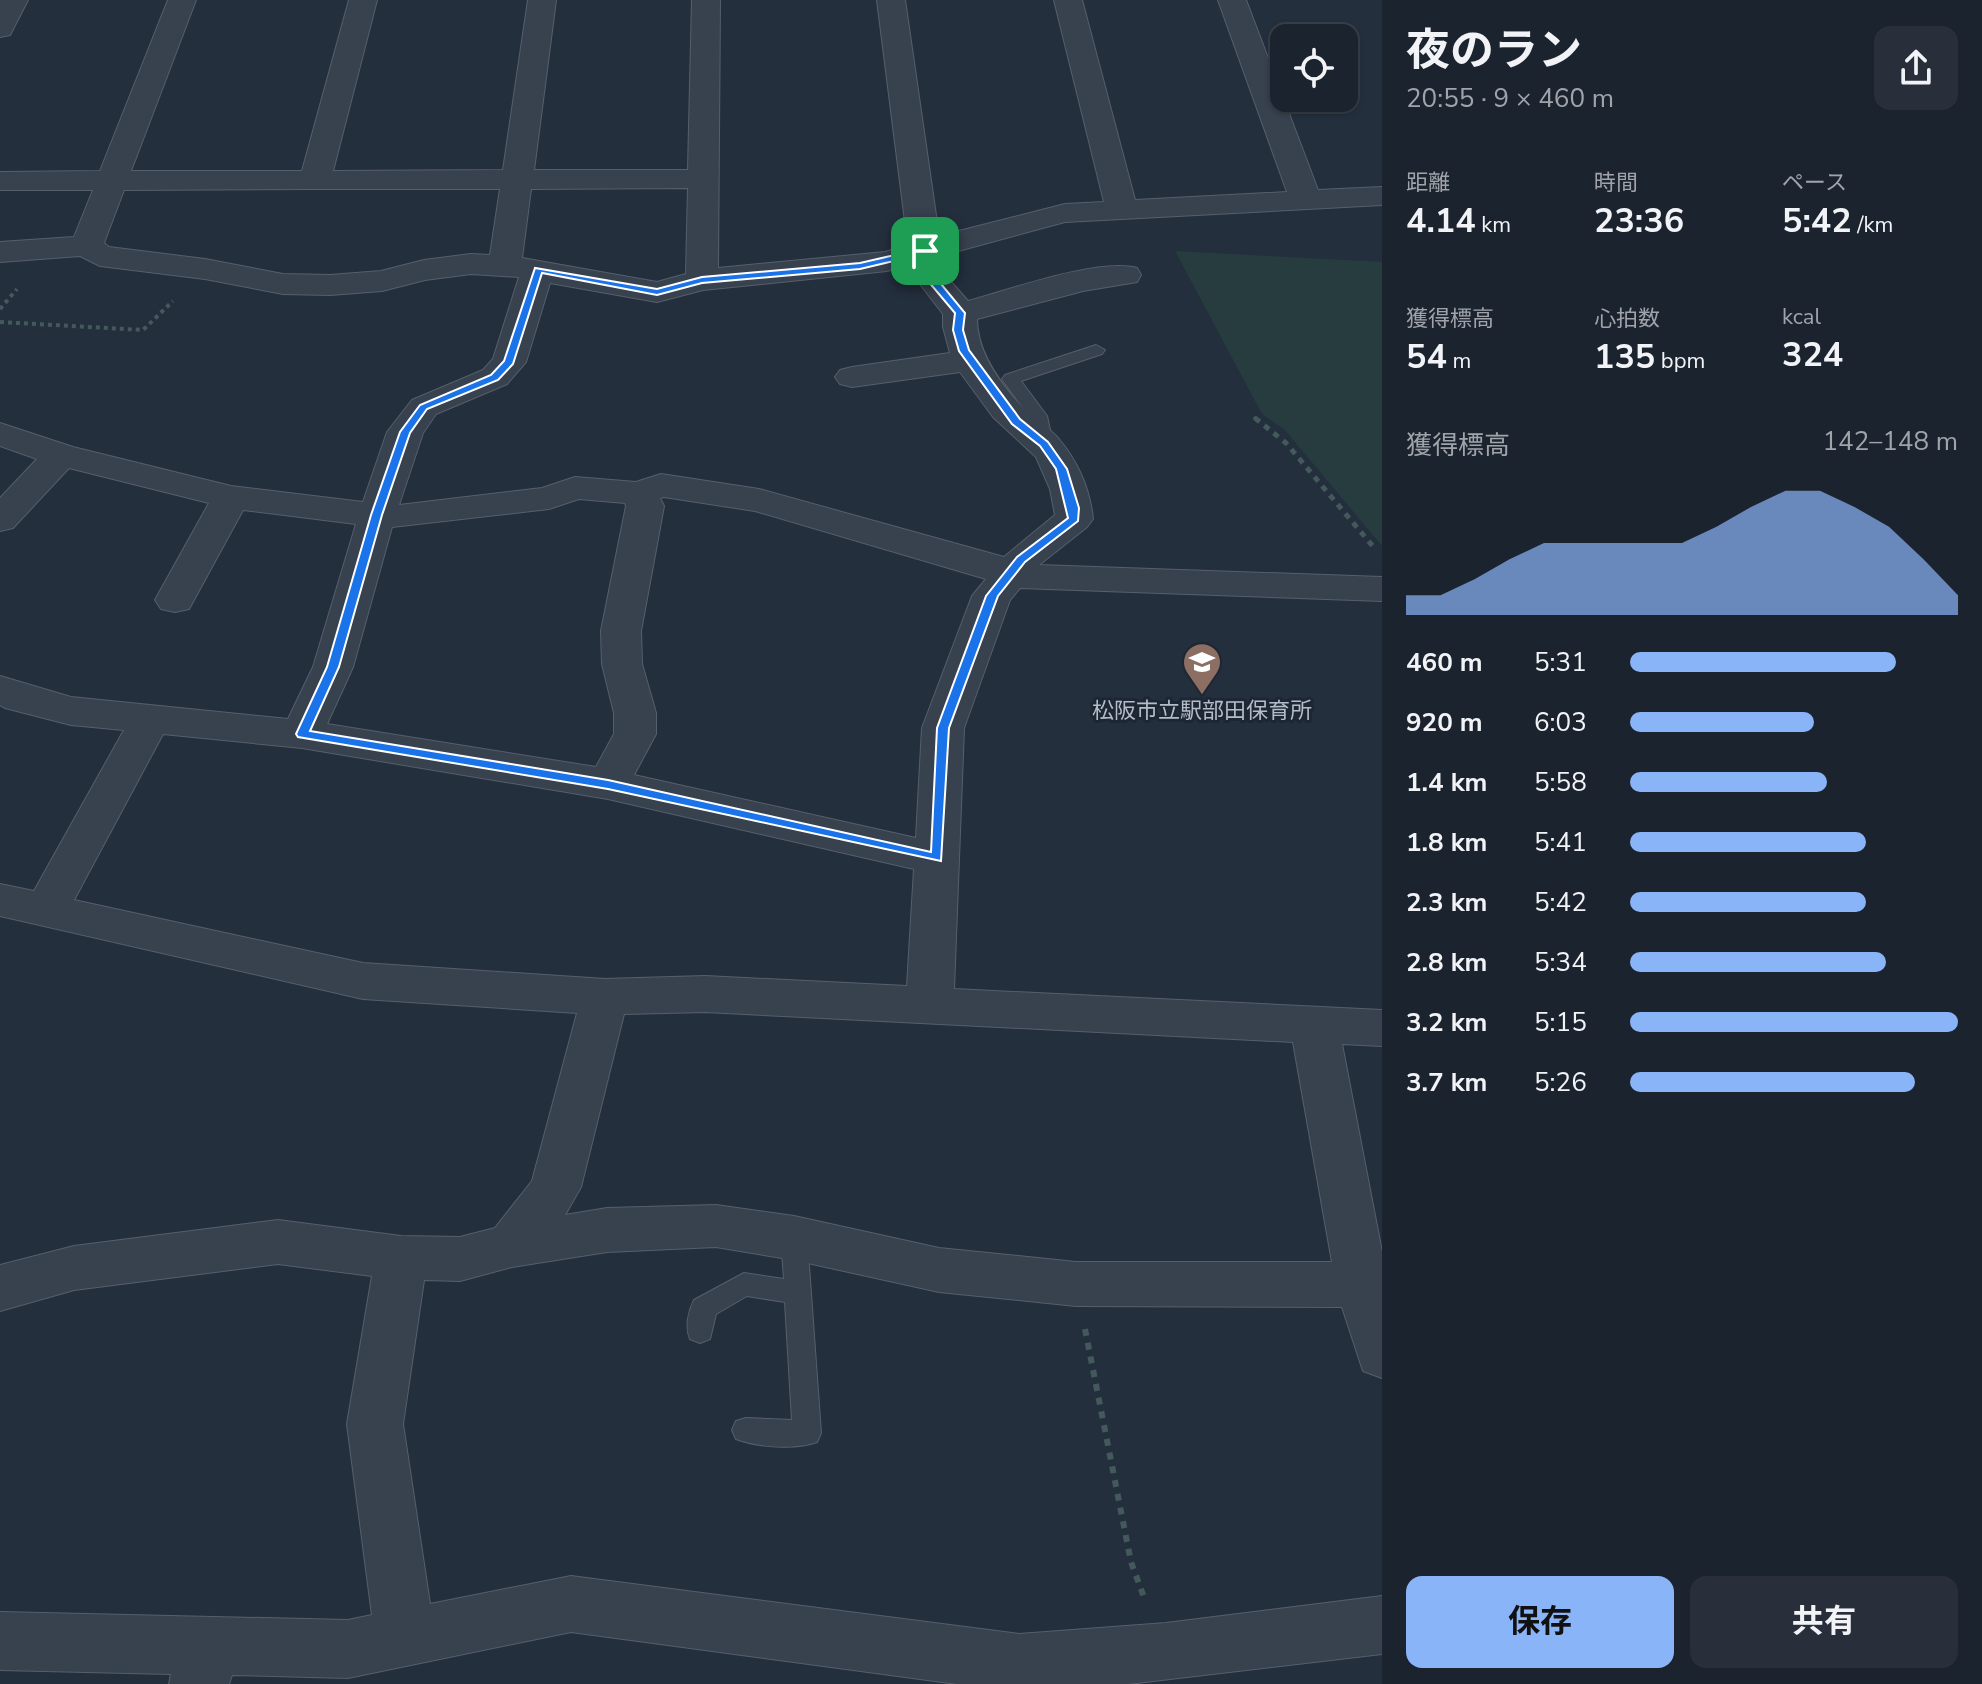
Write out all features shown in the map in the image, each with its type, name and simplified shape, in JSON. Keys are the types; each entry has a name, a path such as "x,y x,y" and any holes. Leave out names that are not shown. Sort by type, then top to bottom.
{"street":[{"path":"0,29 14,0"},
{"path":"87,246 182,0"},
{"path":"315,181 363,0"},
{"path":"302,734 333,667 377,515 405,432 424,407 495,377 509,362 522,267 515,180 542,0"},
{"path":"702,280 706,0"},
{"path":"891,0 925,251 922,268 960,313 958,330 970,360 1016,422 1044,444 1061,469 1074,519 1021,560 992,596 943,728 930,1004"},
{"path":"1068,0 1122,211"},
{"path":"1232,0 1306,200"},
{"path":"0,181 703,179"},
{"path":"0,252 87,246 100,256 205,269 283,284 330,285 382,281 424,270 471,264 522,267 657,292 702,280 860,266 925,251 1045,216 1382,196"},
{"path":"960,313 1082,281 1125,275"},
{"path":"852,377 970,360"},
{"path":"0,434 61,455 231,497 377,515 405,517 549,498 575,488 639,493 661,485 759,500 992,566 1010,576 1382,589"},
{"path":"0,520 61,455"},
{"path":"608,784 635,734 635,713 622,664 621,631 645,506 639,493"},
{"path":"175,600 231,497"},
{"path":"0,689 20,698 71,711 302,734 608,784 937,858"},
{"path":"47,909 151,718"},
{"path":"0,900 288,967 363,981 605,997 705,994 1382,1028"},
{"path":"512,1245 534,1220 556,1187 605,997"},
{"path":"1314,1024 1372,1285 1382,1354"},
{"path":"556,1187 585,1222 607,1230"},
{"path":"0,1288 74,1268 278,1242 401,1258 460,1259 512,1245 607,1230 716,1226 794,1238 939,1270 1076,1284 1372,1285"},
{"path":"401,1258 375,1424 405,1637"},
{"path":"0,1641 204,1665 348,1649 571,1604 1019,1663 1166,1652 1382,1625"}],"lane":[{"path":"1044,444 1038,416 1011,379 1096,350"},
{"path":"746,1430 807,1433 794,1238"},
{"path":"700,1331 703,1308 744,1284 798,1293"}],"path":[{"path":"0,322 143,330 205,269"},
{"path":"1254,417 1286,443 1382,557"},
{"path":"1076,1284 1131,1562 1166,1652"}],"green space":[{"path":"1175,251 1382,262 1382,546 1284,429 1262,414"}],"place":[{"name":"松阪市立駅部田保育所","path":"1202,696"}],"route":[{"path":"925,251 922,268 960,313 958,330 964,351 1016,422 1044,444 1061,469 1074,519 1021,560 992,596 943,728 937,858 608,784 302,734 333,667 377,515 405,432 424,407 495,377 509,362 538,270 657,292 702,280 860,266 925,251"}]}
